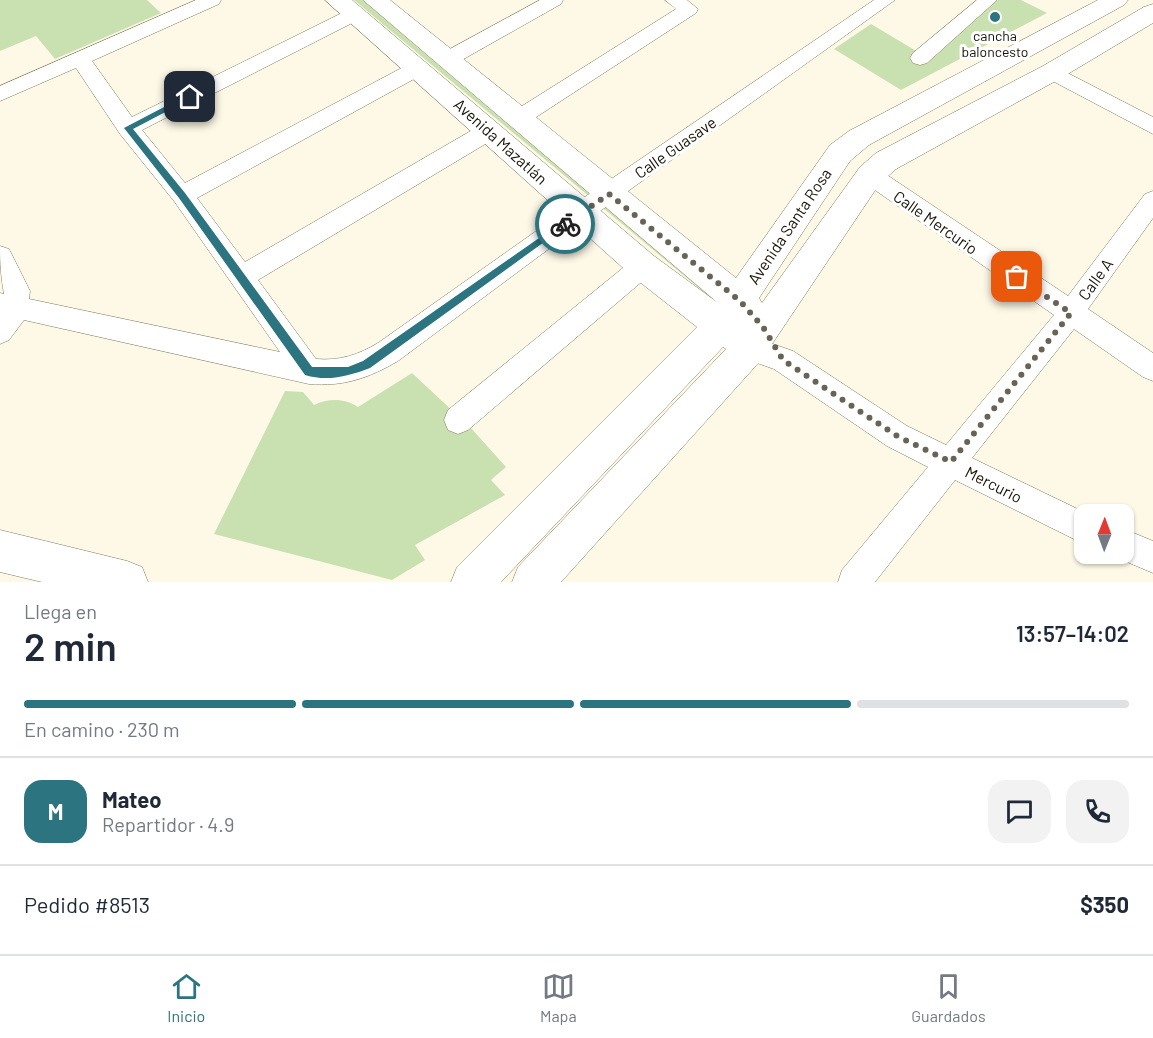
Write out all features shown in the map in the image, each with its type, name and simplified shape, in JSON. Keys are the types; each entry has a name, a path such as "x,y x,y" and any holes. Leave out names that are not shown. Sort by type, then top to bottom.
{"main road":[{"name":"Avenida Santa Rosa","path":"472,582 731,313 828,167 840,153 859,138 1116,0"},
{"name":"Avenida Mazatlán","path":"370,4 519,118 609,194 757,337"},
{"name":"Avenida Mazatlán","path":"370,4 418,68 581,213 643,266 731,313"},
{"path":"533,582 757,337 870,175 886,160 1052,72 1153,12"},
{"path":"0,551 127,582"}],"street":[{"path":"0,94 212,0"},
{"path":"446,60 554,0"},
{"name":"Calle Guasave","path":"9,306 309,371 329,374 348,372 366,365 886,0"},
{"path":"920,58 988,0"},
{"path":"128,128 370,4"},
{"path":"519,118 681,5"},
{"path":"81,58 128,128 182,195 309,371"},
{"path":"182,195 418,68"},
{"path":"1052,72 1153,126"},
{"path":"241,278 489,131"},
{"name":"Calle Mercurio","path":"870,175 1153,368"},
{"name":"Calle A","path":"854,582 1071,313 1153,200"},
{"path":"0,256 17,291 15,303 9,306 0,332"},
{"path":"458,420 643,266"},
{"name":"Mercurio","path":"757,337 783,360 897,436 1074,524"},
{"path":"1134,549 1153,557"}],"green space":[{"path":"0,0 147,0 161,13 55,59 36,36 0,51"},
{"path":"354,0 366,0 720,299 712,299"},
{"path":"980,0 1021,0 1047,13 901,90 834,49 871,24 918,52"},
{"path":"412,373 471,428 506,467 491,480 505,495 415,545 425,560 392,580 214,534 285,391 303,392 314,405 336,400 358,407"}],"way so far":[{"path":"565,224 609,194 740,301 763,327 783,360 897,436 951,462 1071,313 1017,277"}],"place":[{"name":"cancha baloncesto","path":"995,17"}],"route":[{"path":"190,97 128,128 182,195 309,371 329,374 348,372 366,365 388,352 565,224"}]}
